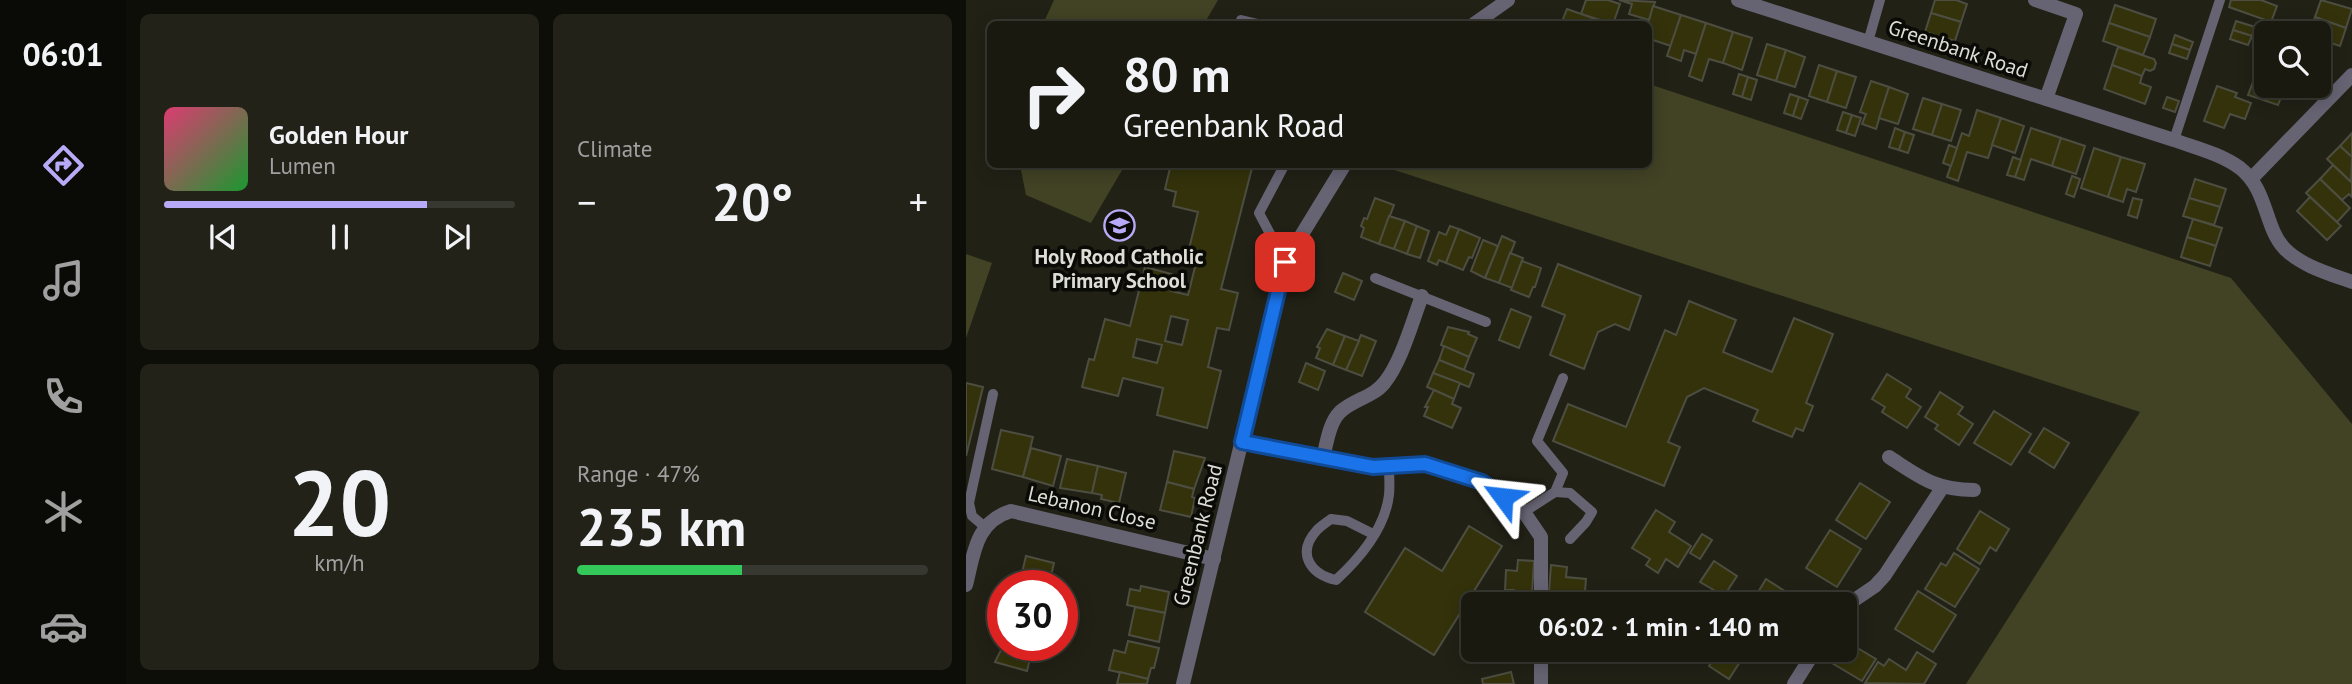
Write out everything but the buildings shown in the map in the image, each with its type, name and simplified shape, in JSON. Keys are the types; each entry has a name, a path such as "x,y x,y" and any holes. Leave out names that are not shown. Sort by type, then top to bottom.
{"street":[{"path":"1478,21 1508,0"},
{"name":"Greenbank Road","path":"1738,0 2174,140 2228,161 2251,179 2284,248 2294,257 2328,274 2352,282"},
{"name":"Greenbank Road","path":"2035,0 2076,14 2046,99"},
{"path":"2251,179 2352,75"},
{"name":"Greenbank Road","path":"1183,684 1285,262 1343,168"},
{"path":"1323,457 1332,425 1339,413 1375,392 1393,371 1422,296"},
{"path":"1242,442 1373,467 1425,464 1482,482 1524,512 1541,537 1541,592"},
{"path":"1889,457 1942,488 1974,490"},
{"path":"1857,598 1885,575 1942,488"},
{"name":"Lebanon Close","path":"985,527 1001,514 1021,512 1214,559"},
{"path":"966,585 978,538 985,527"},
{"path":"1541,662 1541,684"},
{"path":"1794,684 1808,662"}],"lane":[{"path":"1868,42 1880,0"},
{"path":"2174,140 2220,0"},
{"path":"1241,20 1245,21"},
{"path":"1283,168 1259,213 1285,262"},
{"path":"1375,278 1486,322"},
{"path":"1524,512 1555,492 1563,473 1537,441 1563,378"},
{"path":"985,527 972,516 969,503 993,394"},
{"path":"1373,534 1347,521 1331,519 1317,530 1307,546 1309,564 1321,577 1336,580 1357,561 1373,534 1384,515 1389,494 1389,466"},
{"path":"1555,492 1570,493 1592,512 1570,539"}],"shaded area":[{"path":"1054,0 1218,0 1206,21 1044,21"},
{"path":"1652,85 2231,278 2352,424 2352,684 1966,684 2140,412 1388,168 1652,168"},
{"path":"1021,168 1123,168 1091,223 1026,195"},
{"path":"966,254 992,263 966,338"}],"place":[{"name":"Holy Rood Catholic Primary School","path":"1119,225"}],"route":[{"path":"1285,262 1242,442 1373,467 1425,464 1482,482 1503,497"}]}
